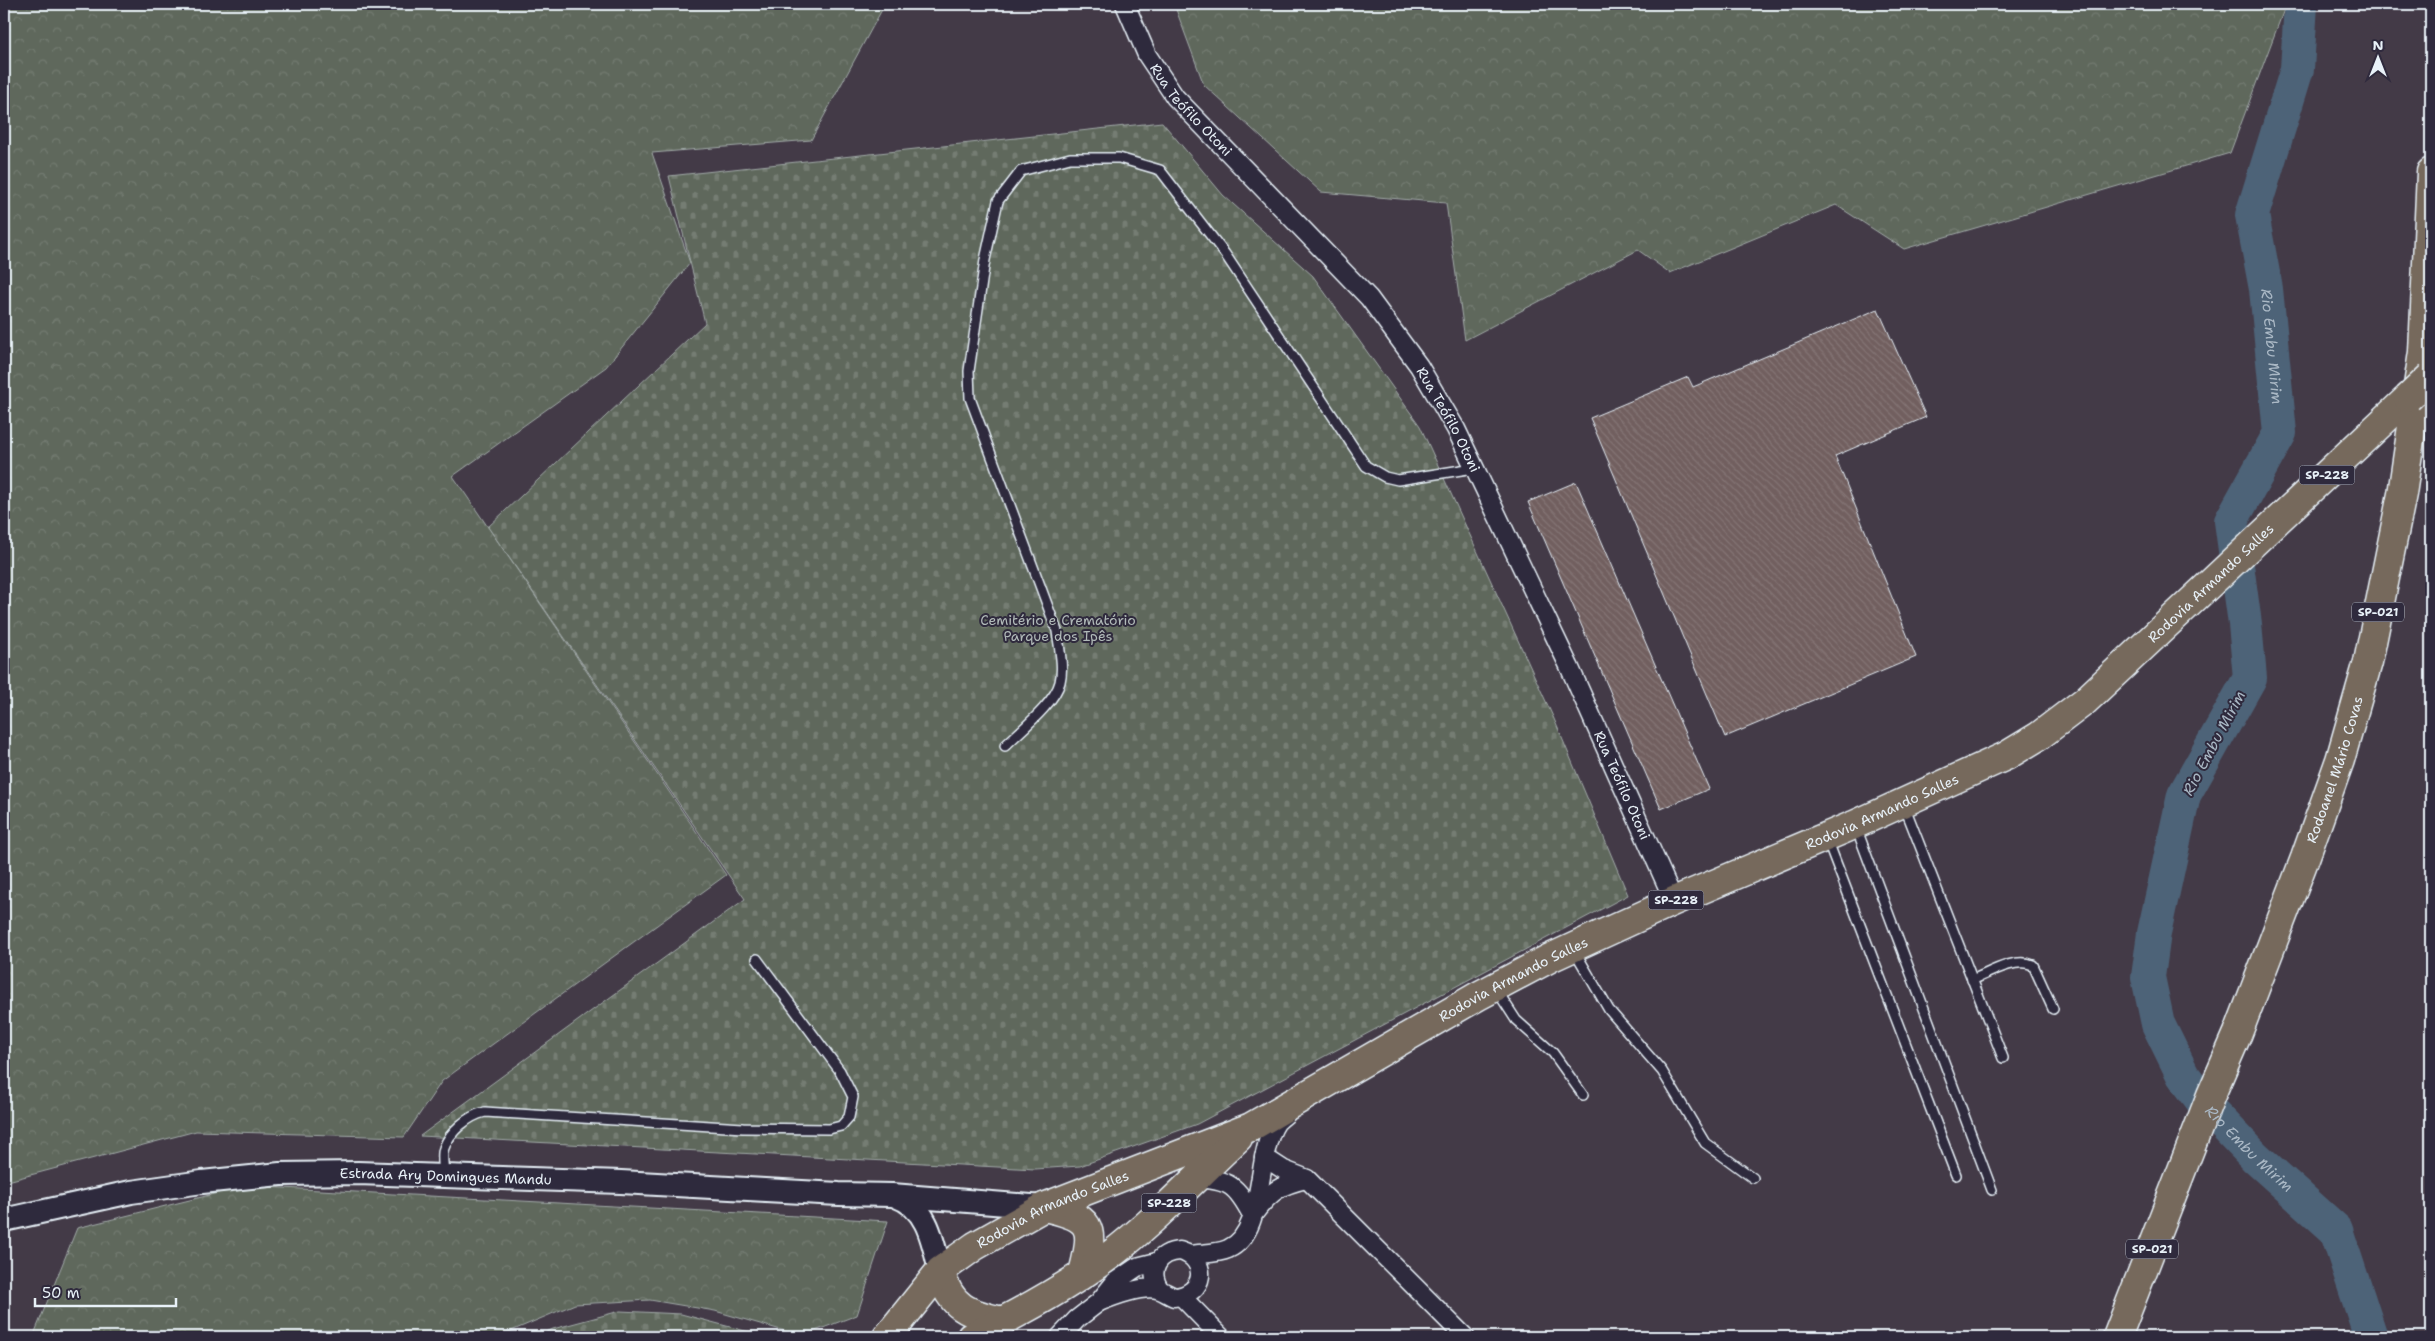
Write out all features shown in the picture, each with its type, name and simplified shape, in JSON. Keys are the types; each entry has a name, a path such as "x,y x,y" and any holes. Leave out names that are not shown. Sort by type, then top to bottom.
{"main road":[{"name":"Rodoanel Mário Covas","path":"2117,1337 2211,1095 2238,1033 2340,760 2368,662 2402,494 2423,352 2431,172"},
{"name":"Rodovia Armando Salles","path":"887,1337 940,1271 975,1246 1044,1207 1251,1127 1494,987 1573,948 1674,901 1854,825 2006,756 2046,731 2104,683 2431,376"},
{"name":"Rodovia Armando Salles","path":"972,1337 1003,1321 1109,1256 1156,1216 1251,1127"},
{"path":"1044,1207 1072,1213 1084,1220 1089,1233 1089,1244 1083,1273"},
{"path":"940,1271 945,1287 957,1304 974,1315 1003,1321"}],"street":[{"name":"Rua Teófilo Otoni","path":"1125,4 1147,55 1175,97 1369,298 1419,366 1456,430 1569,666 1674,901"},
{"path":"1190,1255 1220,1252 1238,1244 1246,1234 1252,1216 1264,1157 1276,1123 1306,1095"},
{"path":"1264,1157 1284,1170 1307,1179 1465,1337"},
{"name":"Estrada Ary Domingues Mandu","path":"4,1220 131,1192 280,1174 358,1173 621,1182 812,1193 892,1195 1044,1207"},
{"path":"1195,1178 1216,1179 1232,1184 1240,1193 1252,1216"},
{"path":"1252,1216 1268,1195 1284,1184 1307,1179"},
{"name":"Estrada Ary Domingues Mandu","path":"892,1195 905,1199 918,1209 931,1237 940,1271"},
{"path":"1160,1290 1154,1275 1157,1262 1164,1254 1180,1251 1190,1255 1199,1265 1200,1273"},
{"path":"1098,1302 1124,1292 1160,1290 1174,1297 1182,1296 1195,1288 1200,1273 1220,1252"},
{"path":"1060,1337 1076,1320 1098,1302 1115,1282 1137,1267 1157,1262"},
{"path":"1182,1296 1221,1337"}],"lane":[{"path":"1005,746 1053,697 1060,682 1061,658 1057,632 970,398 970,371 985,260 998,201 1021,171 1070,158 1119,158 1160,170 1225,254 1366,466 1385,477 1398,480 1474,468"},
{"path":"1903,803 2004,1058"},
{"path":"1854,825 1992,1190"},
{"path":"1826,837 1956,1175"},
{"path":"1573,948 1609,1010 1662,1071 1705,1143 1753,1178"},
{"path":"444,1176 443,1149 453,1132 469,1118 485,1112 743,1128 829,1129 841,1126 849,1117 853,1097 840,1071 757,958"},
{"path":"1972,980 2016,963 2026,962 2033,965 2053,1009"},
{"path":"1494,987 1516,1020 1553,1053 1582,1094"}],"green space":[{"path":"4,4 885,4 811,140 652,153 690,263 606,367 453,476 726,875 442,1081 404,1137 196,1131 4,1182"},
{"path":"1174,4 2286,4 2230,153 1904,249 1836,205 1670,273 1638,250 1465,340 1446,203 1321,192 1204,85"},
{"name":"Cemitério e Crematório Parque dos Ipês","path":"1162,122 1223,195 1313,276 1420,426 1554,719 1628,895 1197,1124 1080,1166 1035,1169 420,1136 745,899 488,527 705,323 669,176"},
{"path":"246,1186 888,1221 857,1315 802,1336 715,1311 650,1300 575,1304 497,1337 33,1337 77,1228"},
{"path":"620,1311 681,1314 768,1337 535,1337 553,1329"}],"building":[{"path":"1878,309 1926,417 1835,456 1916,657 1725,737 1590,418 1688,377 1693,387"},
{"path":"1576,482 1709,789 1661,809 1528,502"}],"waterway":[{"name":"Rio Embu Mirim","path":"2301,4 2297,69 2252,215 2266,289 2280,433 2231,521 2245,624 2250,678 2184,795 2154,933 2148,977 2158,1024 2183,1075 2207,1107 2255,1157 2336,1230 2371,1337"}]}
